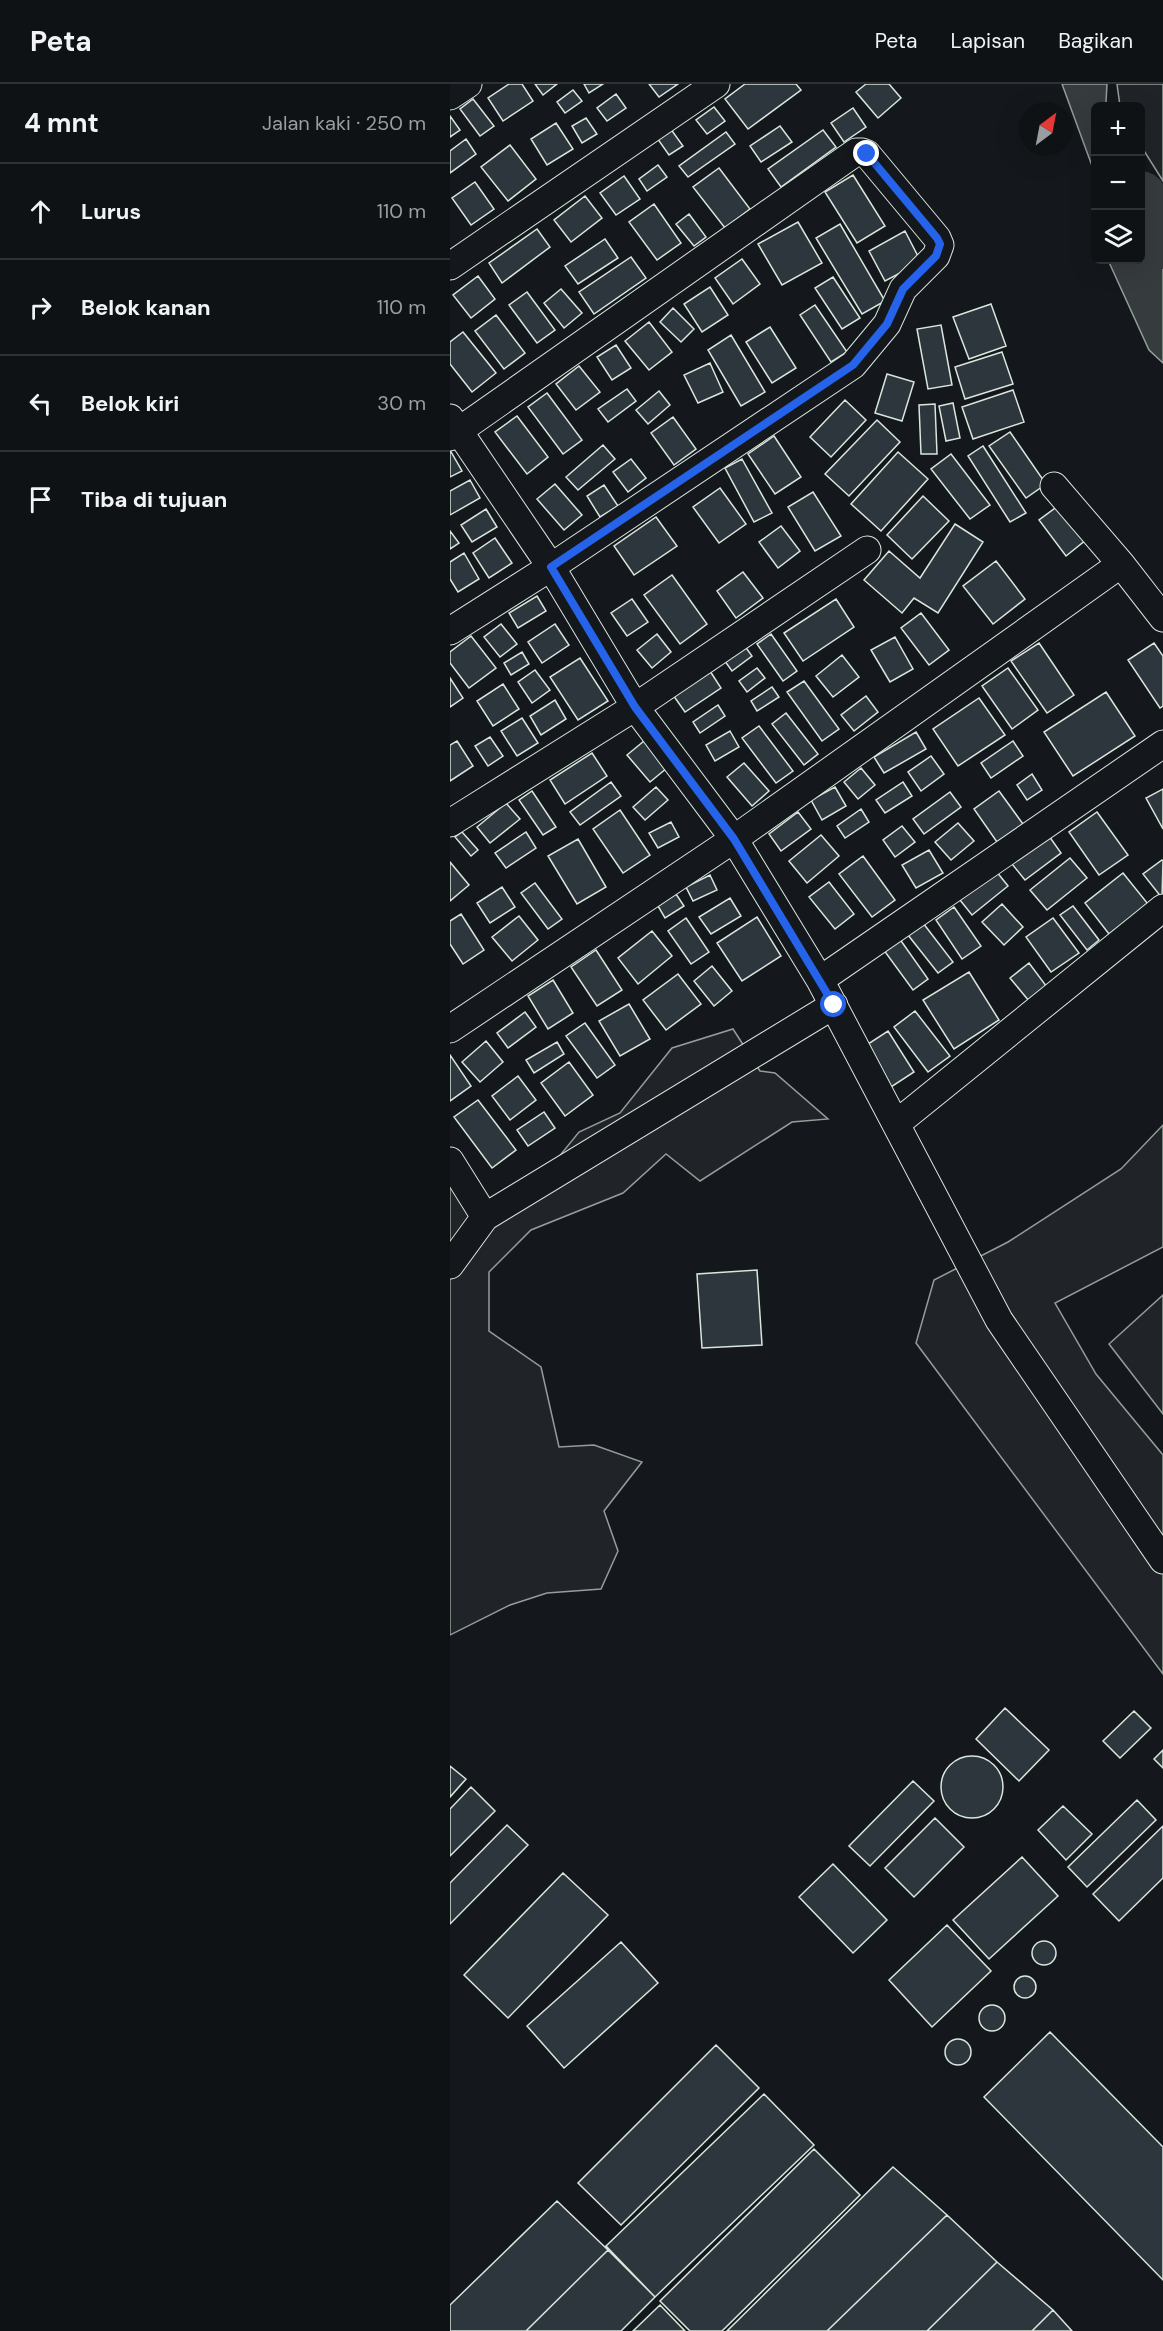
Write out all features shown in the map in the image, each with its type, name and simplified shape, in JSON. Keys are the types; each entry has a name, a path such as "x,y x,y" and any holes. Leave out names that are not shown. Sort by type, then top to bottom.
{"street":[{"path":"450,96 468,84"},
{"path":"450,266 716,84"},
{"path":"450,631 551,567 853,365 887,324 903,289 936,256 940,244 867,154 856,152 453,429 551,567 635,707 734,839 834,1005 999,1320 1163,1560"},
{"path":"1054,486 1121,564 1163,618"},
{"path":"450,823 635,707 867,550"},
{"path":"450,1029 734,839 1121,564"},
{"path":"820,980 1163,744"},
{"path":"896,1124 1163,908"},
{"path":"450,1265 485,1216 834,1005"},
{"path":"450,1161 485,1216"}],"shaded area":[{"path":"1062,84 1107,84 1106,102 1091,102 1091,163 1073,114 1073,102 1069,102"},
{"path":"1117,84 1163,84 1163,181 1145,152 1145,102 1119,102"},
{"path":"1145,220 1163,222 1163,363 1149,350 1110,264 1145,264"},
{"path":"733,1029 760,1071 775,1073 828,1119 792,1122 700,1181 666,1154 623,1193 531,1230 489,1272 489,1331 541,1367 559,1447 594,1445 642,1462 604,1511 618,1551 601,1589 547,1593 510,1605 450,1635 450,1184 481,1214 540,1180 579,1132 620,1113 672,1048"},
{"path":"1163,1125 1163,1247 1055,1303 1096,1374 1163,1455 1163,1674 916,1343 934,1280 1008,1242 1121,1169"},
{"path":"1163,1295 1163,1414 1109,1344"}],"building":[{"path":"509,84 522,84 533,101 503,121 488,98"},
{"path":"535,84 557,84 543,95"},
{"path":"584,84 603,84 589,93"},
{"path":"649,84 678,84 659,97"},
{"path":"745,84 796,84 801,90 748,129 725,99"},
{"path":"866,84 889,84 901,98 878,118 856,92"},
{"path":"573,90 582,101 565,113 557,102"},
{"path":"616,94 626,108 607,121 597,108"},
{"path":"473,99 494,126 480,136 460,109"},
{"path":"714,107 725,121 707,134 696,120"},
{"path":"853,108 866,127 844,142 831,123"},
{"path":"450,116 460,130 450,137"},
{"path":"586,118 597,134 582,143 572,126"},
{"path":"556,123 573,149 547,165 531,139"},
{"path":"780,126 792,142 761,162 750,146"},
{"path":"670,128 683,146 669,155 657,138"},
{"path":"823,130 836,147 781,187 768,169"},
{"path":"726,132 735,144 688,177 679,166"},
{"path":"466,139 476,154 450,173 450,151"},
{"path":"510,145 536,179 508,201 481,167"},
{"path":"658,165 667,177 647,191 639,179"},
{"path":"719,168 750,209 725,228 693,187"},
{"path":"853,175 885,226 857,243 825,192"},
{"path":"624,176 640,199 616,215 600,193"},
{"path":"475,182 494,209 471,225 452,198"},
{"path":"585,196 602,218 571,242 554,220"},
{"path":"654,204 681,243 657,260 629,222"},
{"path":"689,214 706,237 694,246 676,224"},
{"path":"798,222 822,263 782,285 758,244"},
{"path":"840,224 885,301 862,314 816,238"},
{"path":"537,229 550,247 502,283 489,263"},
{"path":"905,231 921,262 885,281 869,251"},
{"path":"605,239 618,258 578,284 565,266"},
{"path":"631,257 646,278 594,314 579,292"},
{"path":"742,259 760,284 733,304 715,278"},
{"path":"478,276 495,299 471,318 453,295"},
{"path":"833,277 860,318 842,329 815,288"},
{"path":"710,287 728,315 702,332 684,304"},
{"path":"561,289 582,313 564,328 544,303"},
{"path":"527,292 555,330 537,343 509,305"},
{"path":"991,304 1006,346 969,359 953,317"},
{"path":"815,305 847,352 831,362 800,315"},
{"path":"673,308 694,329 681,342 660,322"},
{"path":"496,315 525,353 504,369 475,331"},
{"path":"649,322 672,352 649,370 625,341"},
{"path":"941,325 952,385 928,389 917,329"},
{"path":"770,327 796,368 772,383 746,342"},
{"path":"463,332 496,373 472,392 450,364 450,342"},
{"path":"731,335 765,392 741,406 708,350"},
{"path":"616,345 631,368 612,380 597,357"},
{"path":"1002,352 1013,384 965,399 955,367"},
{"path":"710,363 723,392 698,403 684,375"},
{"path":"579,366 600,392 576,410 556,384"},
{"path":"887,374 914,382 902,421 875,413"},
{"path":"627,389 636,401 608,422 598,409"},
{"path":"1013,390 1024,422 973,439 962,407"},
{"path":"659,391 670,405 648,424 636,410"},
{"path":"547,393 582,440 563,454 528,407"},
{"path":"845,400 866,420 831,457 810,437"},
{"path":"953,403 960,438 946,441 939,406"},
{"path":"935,404 937,454 921,454 919,405"},
{"path":"517,416 548,457 527,474 495,432"},
{"path":"673,417 696,449 674,465 651,433"},
{"path":"877,420 900,442 849,496 825,474"},
{"path":"1010,432 1046,484 1026,498 989,446"},
{"path":"774,436 801,477 775,494 748,454"},
{"path":"603,445 615,459 578,490 566,477"},
{"path":"983,446 1026,513 1010,522 968,456"},
{"path":"450,450 462,471 450,477"},
{"path":"898,452 928,479 881,531 851,504"},
{"path":"951,454 990,505 970,519 931,469"},
{"path":"631,459 646,478 628,492 613,472"},
{"path":"742,459 772,513 754,522 725,468"},
{"path":"470,480 480,498 450,515 450,491"},
{"path":"555,484 582,515 564,530 537,499"},
{"path":"604,485 618,506 600,517 587,496"},
{"path":"720,488 746,524 719,543 693,507"},
{"path":"813,492 841,536 815,551 788,507"},
{"path":"923,496 949,521 912,559 887,535"},
{"path":"1066,500 1092,535 1066,556 1039,520"},
{"path":"486,509 497,527 472,542 461,525"},
{"path":"656,517 677,546 634,575 614,546"},
{"path":"955,524 983,542 938,613 914,598 902,613 864,580 889,551 920,578"},
{"path":"781,526 800,551 778,568 759,542"},
{"path":"450,531 459,543 450,549"},
{"path":"495,538 512,563 489,578 473,553"},
{"path":"464,553 479,579 458,592 450,579 450,562"},
{"path":"996,561 1025,599 993,624 963,586"},
{"path":"743,572 763,598 736,618 717,591"},
{"path":"672,575 707,624 680,644 644,595"},
{"path":"537,596 546,611 518,628 509,613"},
{"path":"632,599 648,622 627,636 611,613"},
{"path":"836,599 854,627 803,661 784,633"},
{"path":"921,613 949,650 929,665 901,628"},
{"path":"501,624 517,644 500,657 484,637"},
{"path":"555,624 569,645 542,663 528,642"},
{"path":"657,634 671,652 652,668 637,650"},
{"path":"771,634 797,671 783,681 757,644"},
{"path":"471,636 496,668 469,688 450,663 450,652"},
{"path":"895,637 913,669 890,682 871,650"},
{"path":"1039,643 1074,695 1047,713 1011,661"},
{"path":"1154,643 1163,656 1163,706 1160,708 1128,660"},
{"path":"744,645 752,656 732,671 724,660"},
{"path":"522,652 529,664 511,675 504,663"},
{"path":"842,655 859,677 833,697 816,676"},
{"path":"580,658 608,701 578,720 550,677"},
{"path":"757,668 765,678 747,692 739,681"},
{"path":"1008,668 1038,710 1012,729 982,686"},
{"path":"535,670 550,690 532,703 518,682"},
{"path":"710,671 721,688 685,712 673,695"},
{"path":"450,678 463,698 450,707"},
{"path":"804,681 839,729 822,741 787,692"},
{"path":"503,684 519,709 493,726 477,701"},
{"path":"772,687 779,697 757,711 751,701"},
{"path":"1106,692 1135,736 1073,776 1044,732"},
{"path":"866,696 878,712 854,731 841,715"},
{"path":"979,698 1005,735 958,766 933,729"},
{"path":"555,700 566,719 541,735 530,716"},
{"path":"718,705 725,716 700,733 693,722"},
{"path":"786,713 818,754 804,765 772,724"},
{"path":"522,718 538,743 517,756 501,731"},
{"path":"759,726 793,771 776,783 742,738"},
{"path":"730,731 739,747 715,761 706,745"},
{"path":"916,732 926,749 884,773 874,757"},
{"path":"490,737 503,756 488,766 475,746"},
{"path":"457,741 473,766 450,781 450,745"},
{"path":"644,741 667,768 650,782 627,755"},
{"path":"1013,741 1023,756 991,778 981,763"},
{"path":"592,753 607,776 565,804 550,780"},
{"path":"931,756 944,774 921,791 908,772"},
{"path":"744,763 769,791 752,806 727,777"},
{"path":"861,768 875,785 858,799 844,782"},
{"path":"1032,774 1042,790 1027,800 1017,785"},
{"path":"611,782 621,796 580,825 570,812"},
{"path":"903,782 912,796 885,813 876,800"},
{"path":"656,787 668,800 645,820 633,807"},
{"path":"835,787 846,806 822,820 811,800"},
{"path":"1163,789 1163,829 1146,798"},
{"path":"532,791 556,827 543,835 519,800"},
{"path":"999,791 1023,824 997,842 974,809"},
{"path":"950,792 961,807 924,834 913,819"},
{"path":"506,803 520,819 490,843 477,827"},
{"path":"861,809 869,822 845,838 837,826"},
{"path":"620,810 650,855 623,873 593,829"},
{"path":"798,812 811,829 781,851 769,834"},
{"path":"1097,812 1128,855 1099,875 1069,832"},
{"path":"671,822 679,837 658,848 649,833"},
{"path":"958,823 974,841 951,860 935,842"},
{"path":"902,826 915,842 895,857 883,840"},
{"path":"462,832 478,850 471,856 455,837"},
{"path":"526,832 536,848 506,868 495,853"},
{"path":"821,835 839,856 807,883 789,861"},
{"path":"1049,836 1061,853 1025,880 1012,864"},
{"path":"578,839 606,887 577,904 548,856"},
{"path":"929,850 943,873 916,888 902,865"},
{"path":"863,856 895,900 872,917 839,874"},
{"path":"1070,858 1087,878 1047,910 1030,890"},
{"path":"1163,861 1162,898 1143,874"},
{"path":"450,862 469,885 450,901"},
{"path":"996,871 1008,886 972,915 960,900"},
{"path":"1123,873 1148,904 1109,934 1085,903"},
{"path":"710,875 717,890 693,901 686,887"},
{"path":"829,882 854,914 835,929 809,897"},
{"path":"535,883 562,919 548,929 521,893"},
{"path":"502,887 515,907 490,923 477,903"},
{"path":"676,894 684,906 665,918 658,906"},
{"path":"730,898 741,916 711,934 699,917"},
{"path":"1002,904 1023,927 1004,945 982,922"},
{"path":"1073,906 1099,940 1087,950 1060,915"},
{"path":"954,907 981,946 962,959 936,920"},
{"path":"461,914 484,950 463,964 450,944 450,921"},
{"path":"519,916 538,940 512,961 492,937"},
{"path":"757,917 781,956 742,981 717,943"},
{"path":"686,918 709,952 691,964 668,931"},
{"path":"1053,918 1079,953 1051,972 1026,937"},
{"path":"923,923 953,962 938,973 908,935"},
{"path":"652,931 672,956 638,984 618,958"},
{"path":"899,938 928,979 913,990 883,949"},
{"path":"596,950 622,990 597,1006 571,967"},
{"path":"1029,963 1047,987 1029,1001 1010,978"},
{"path":"712,966 732,991 714,1006 694,981"},
{"path":"969,972 999,1020 954,1049 923,1000"},
{"path":"678,974 701,1004 666,1030 643,1000"},
{"path":"553,980 573,1013 548,1029 528,996"},
{"path":"629,1004 650,1039 620,1056 599,1021"},
{"path":"915,1011 950,1056 928,1072 894,1027"},
{"path":"525,1012 536,1027 508,1048 497,1033"},
{"path":"585,1023 615,1065 597,1078 566,1036"},
{"path":"888,1031 914,1072 891,1087 865,1046"},
{"path":"486,1041 503,1062 480,1082 462,1062"},
{"path":"557,1042 564,1054 534,1073 526,1060"},
{"path":"450,1055 471,1086 450,1101"},
{"path":"569,1062 593,1095 565,1116 541,1083"},
{"path":"518,1076 536,1100 510,1120 492,1096"},
{"path":"478,1100 516,1150 492,1168 454,1117"},
{"path":"544,1112 555,1128 528,1146 517,1130"},
{"path":"757,1270 762,1345 702,1348 697,1274"},
{"path":"1005,1708 1049,1750 1019,1781 976,1739"},
{"path":"1134,1711 1151,1728 1120,1758 1103,1741"},
{"path":"1163,1750 1163,1768 1154,1759"},
{"path":"972,1756 984,1758 994,1765 1001,1775 1003,1787 1001,1799 994,1809 984,1816 972,1818 960,1816 950,1809 943,1799 941,1787 943,1775 950,1765 960,1758"},
{"path":"450,1766 466,1779 450,1797"},
{"path":"913,1781 934,1801 870,1866 849,1846"},
{"path":"471,1787 495,1811 450,1856 450,1809"},
{"path":"1137,1800 1156,1820 1087,1887 1068,1867"},
{"path":"1063,1806 1092,1834 1066,1860 1038,1830"},
{"path":"935,1818 964,1847 914,1897 885,1868"},
{"path":"507,1825 528,1845 450,1924 450,1883"},
{"path":"1163,1826 1163,1878 1119,1921 1093,1894"},
{"path":"1022,1857 1058,1896 989,1959 953,1920"},
{"path":"833,1864 887,1920 853,1953 799,1897"},
{"path":"563,1873 608,1915 508,2018 464,1975"},
{"path":"947,1925 991,1971 932,2027 889,1980"},
{"path":"1044,1941 1053,1944 1056,1953 1053,1962 1044,1965 1035,1962 1032,1953 1035,1944"},
{"path":"621,1942 658,1983 564,2068 527,2026"},
{"path":"1021,1976 1029,1976 1036,1983 1036,1991 1029,1998 1021,1998 1014,1991 1014,1983"},
{"path":"992,2005 1001,2009 1005,2018 1001,2027 992,2031 983,2027 979,2018 983,2009"},
{"path":"1050,2032 1163,2147 1163,2280 984,2097"},
{"path":"958,2039 967,2043 971,2052 967,2061 958,2065 949,2061 945,2052 949,2043"},
{"path":"716,2045 759,2088 621,2225 578,2183"},
{"path":"764,2094 814,2145 655,2297 606,2246"},
{"path":"814,2149 860,2195 722,2331 690,2331 660,2301"},
{"path":"893,2167 947,2215 827,2331 727,2331"},
{"path":"557,2201 608,2250 526,2331 450,2331 450,2305"},
{"path":"947,2215 997,2262 927,2331 827,2331"},
{"path":"608,2250 655,2297 621,2331 526,2331"},
{"path":"997,2262 1053,2310 1032,2331 927,2331"},
{"path":"660,2305 685,2331 633,2331"},
{"path":"1053,2310 1072,2331 1032,2331"}],"waterway":[{"path":"1145,208 1163,242"}],"route":[{"path":"834,1005 734,839 635,707 551,567 853,365 887,324 903,289 936,256 940,244 867,154"}]}
